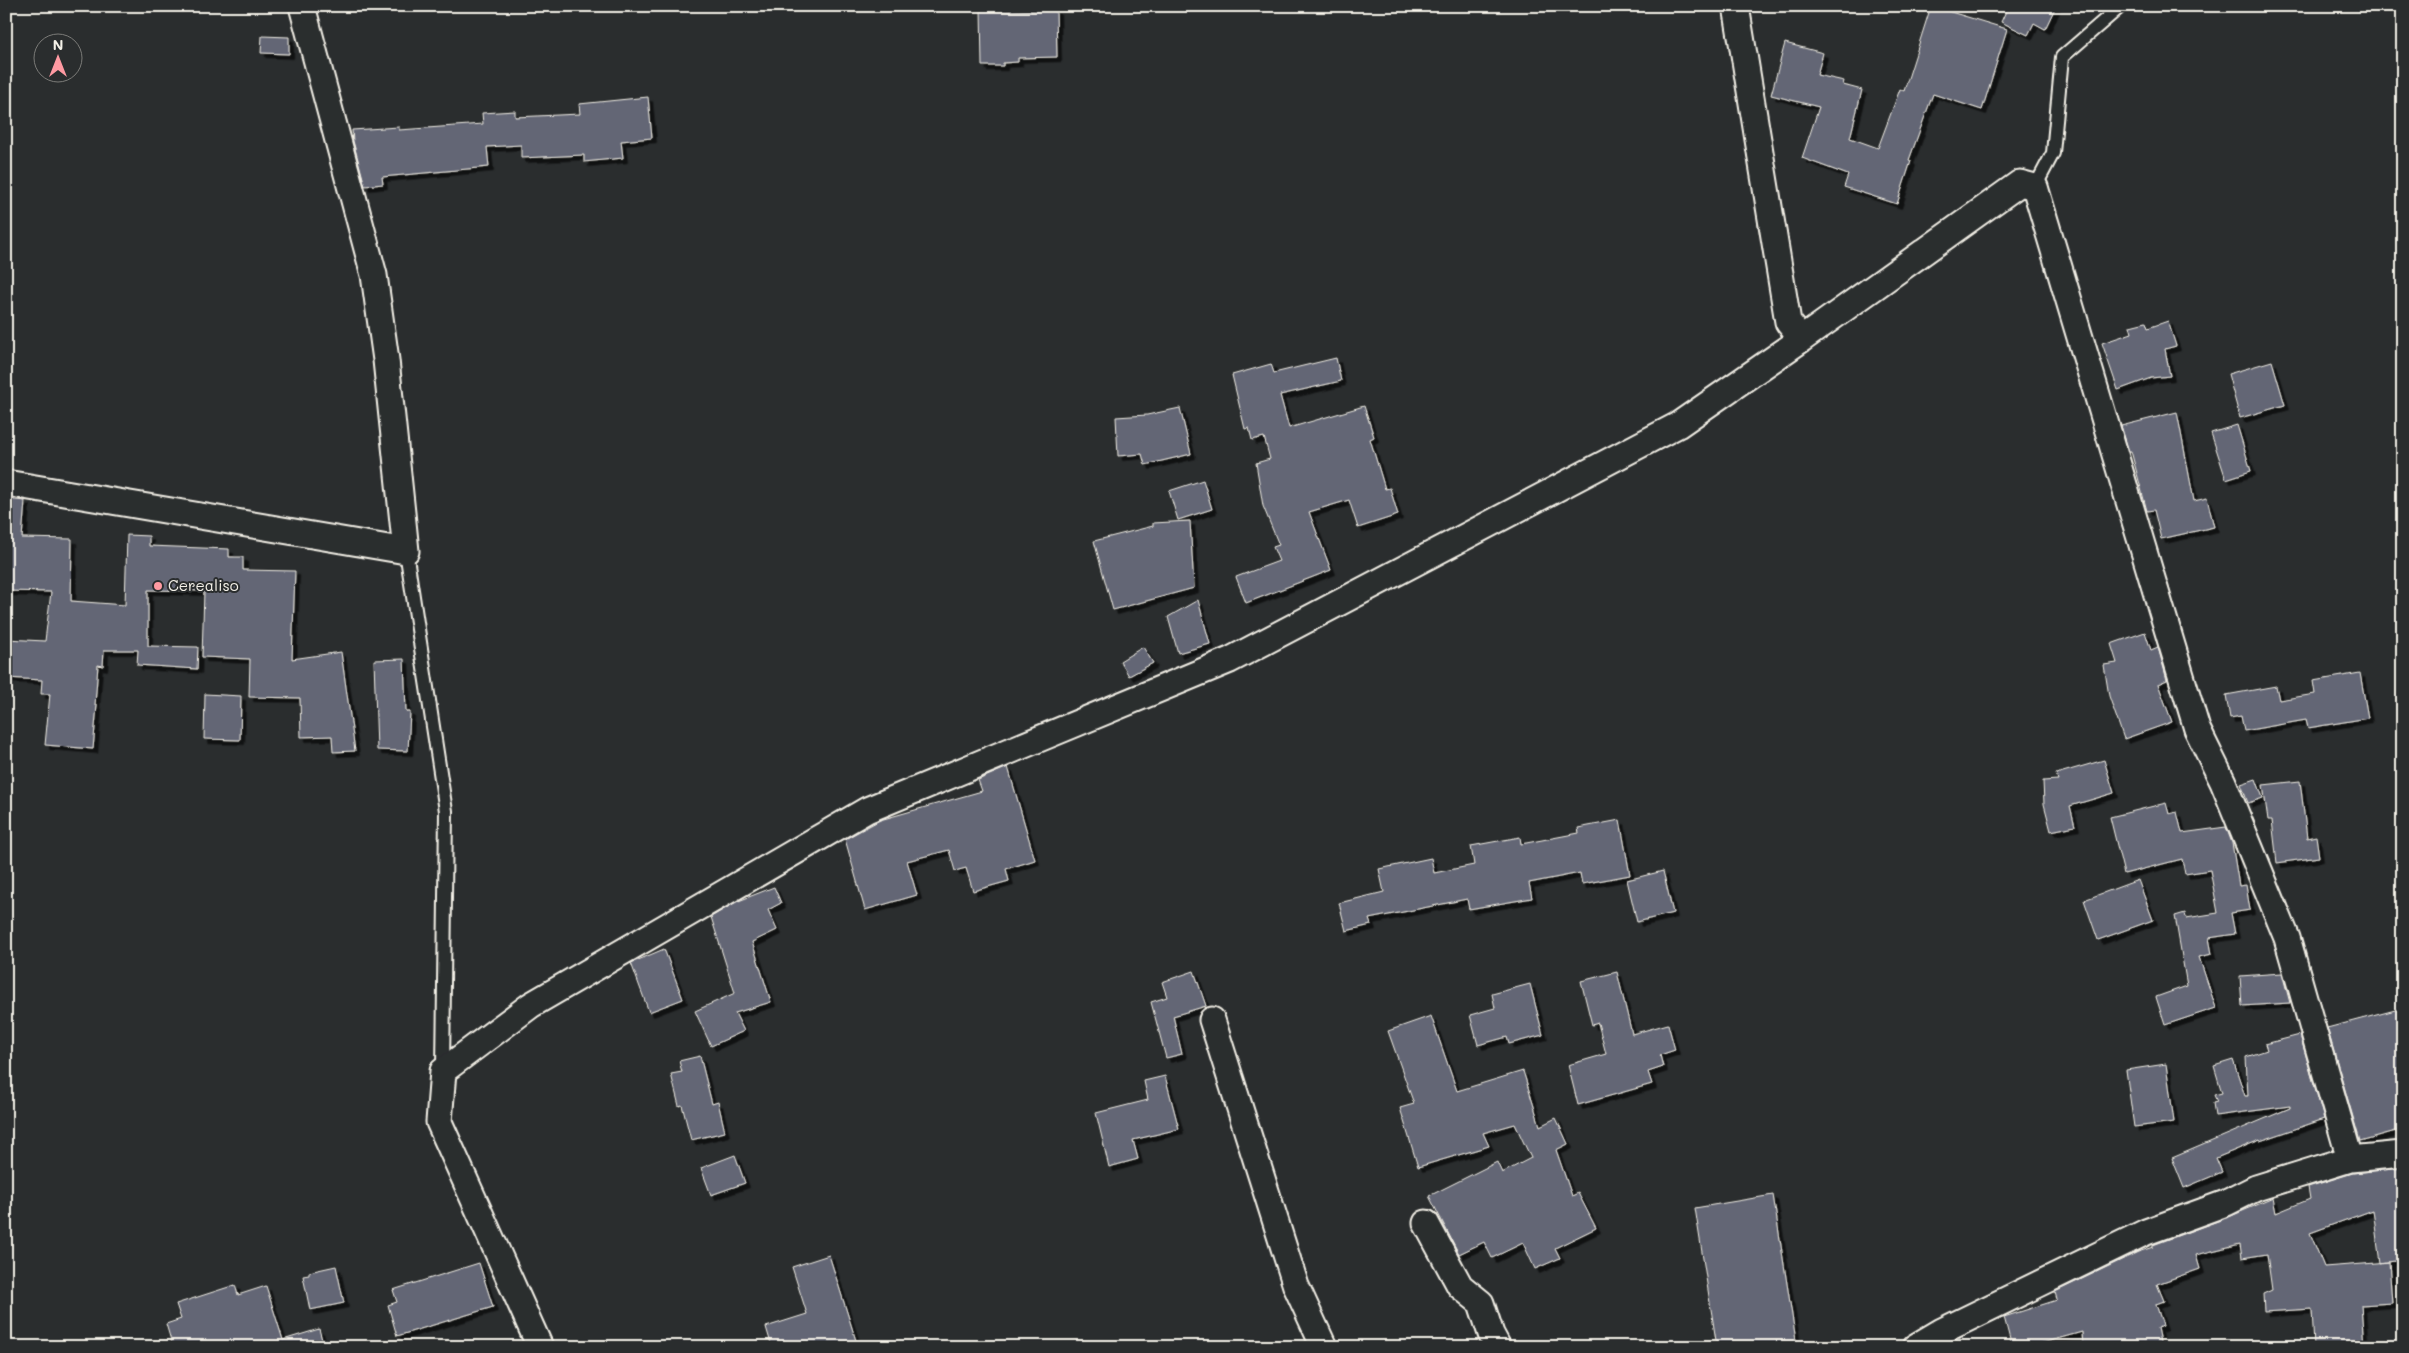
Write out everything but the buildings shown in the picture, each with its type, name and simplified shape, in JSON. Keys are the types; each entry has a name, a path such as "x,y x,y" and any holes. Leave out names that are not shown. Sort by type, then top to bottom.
{"street":[{"path":"6,483 406,551 386,360 374,275 302,6"},
{"path":"1736,6 1788,322 1802,339"},
{"path":"540,1347 439,1122 443,1071 531,1005 867,810 1230,660 1678,424 1802,339 2020,183 2035,187 2197,729 2223,782 2287,938 2350,1159"},
{"path":"1212,1020 1296,1286 1324,1347"},
{"path":"1915,1347 1942,1331 2146,1232 2226,1203 2256,1188 2350,1159 2403,1154"},
{"path":"1426,1223 1460,1286 1481,1303 1491,1334 1498,1347"}],"lane":[{"path":"2035,187 2053,153 2062,57 2121,6"},
{"path":"406,551 446,811 443,1071"}],"place":[{"name":"Cerealiso","path":"158,586"}]}
